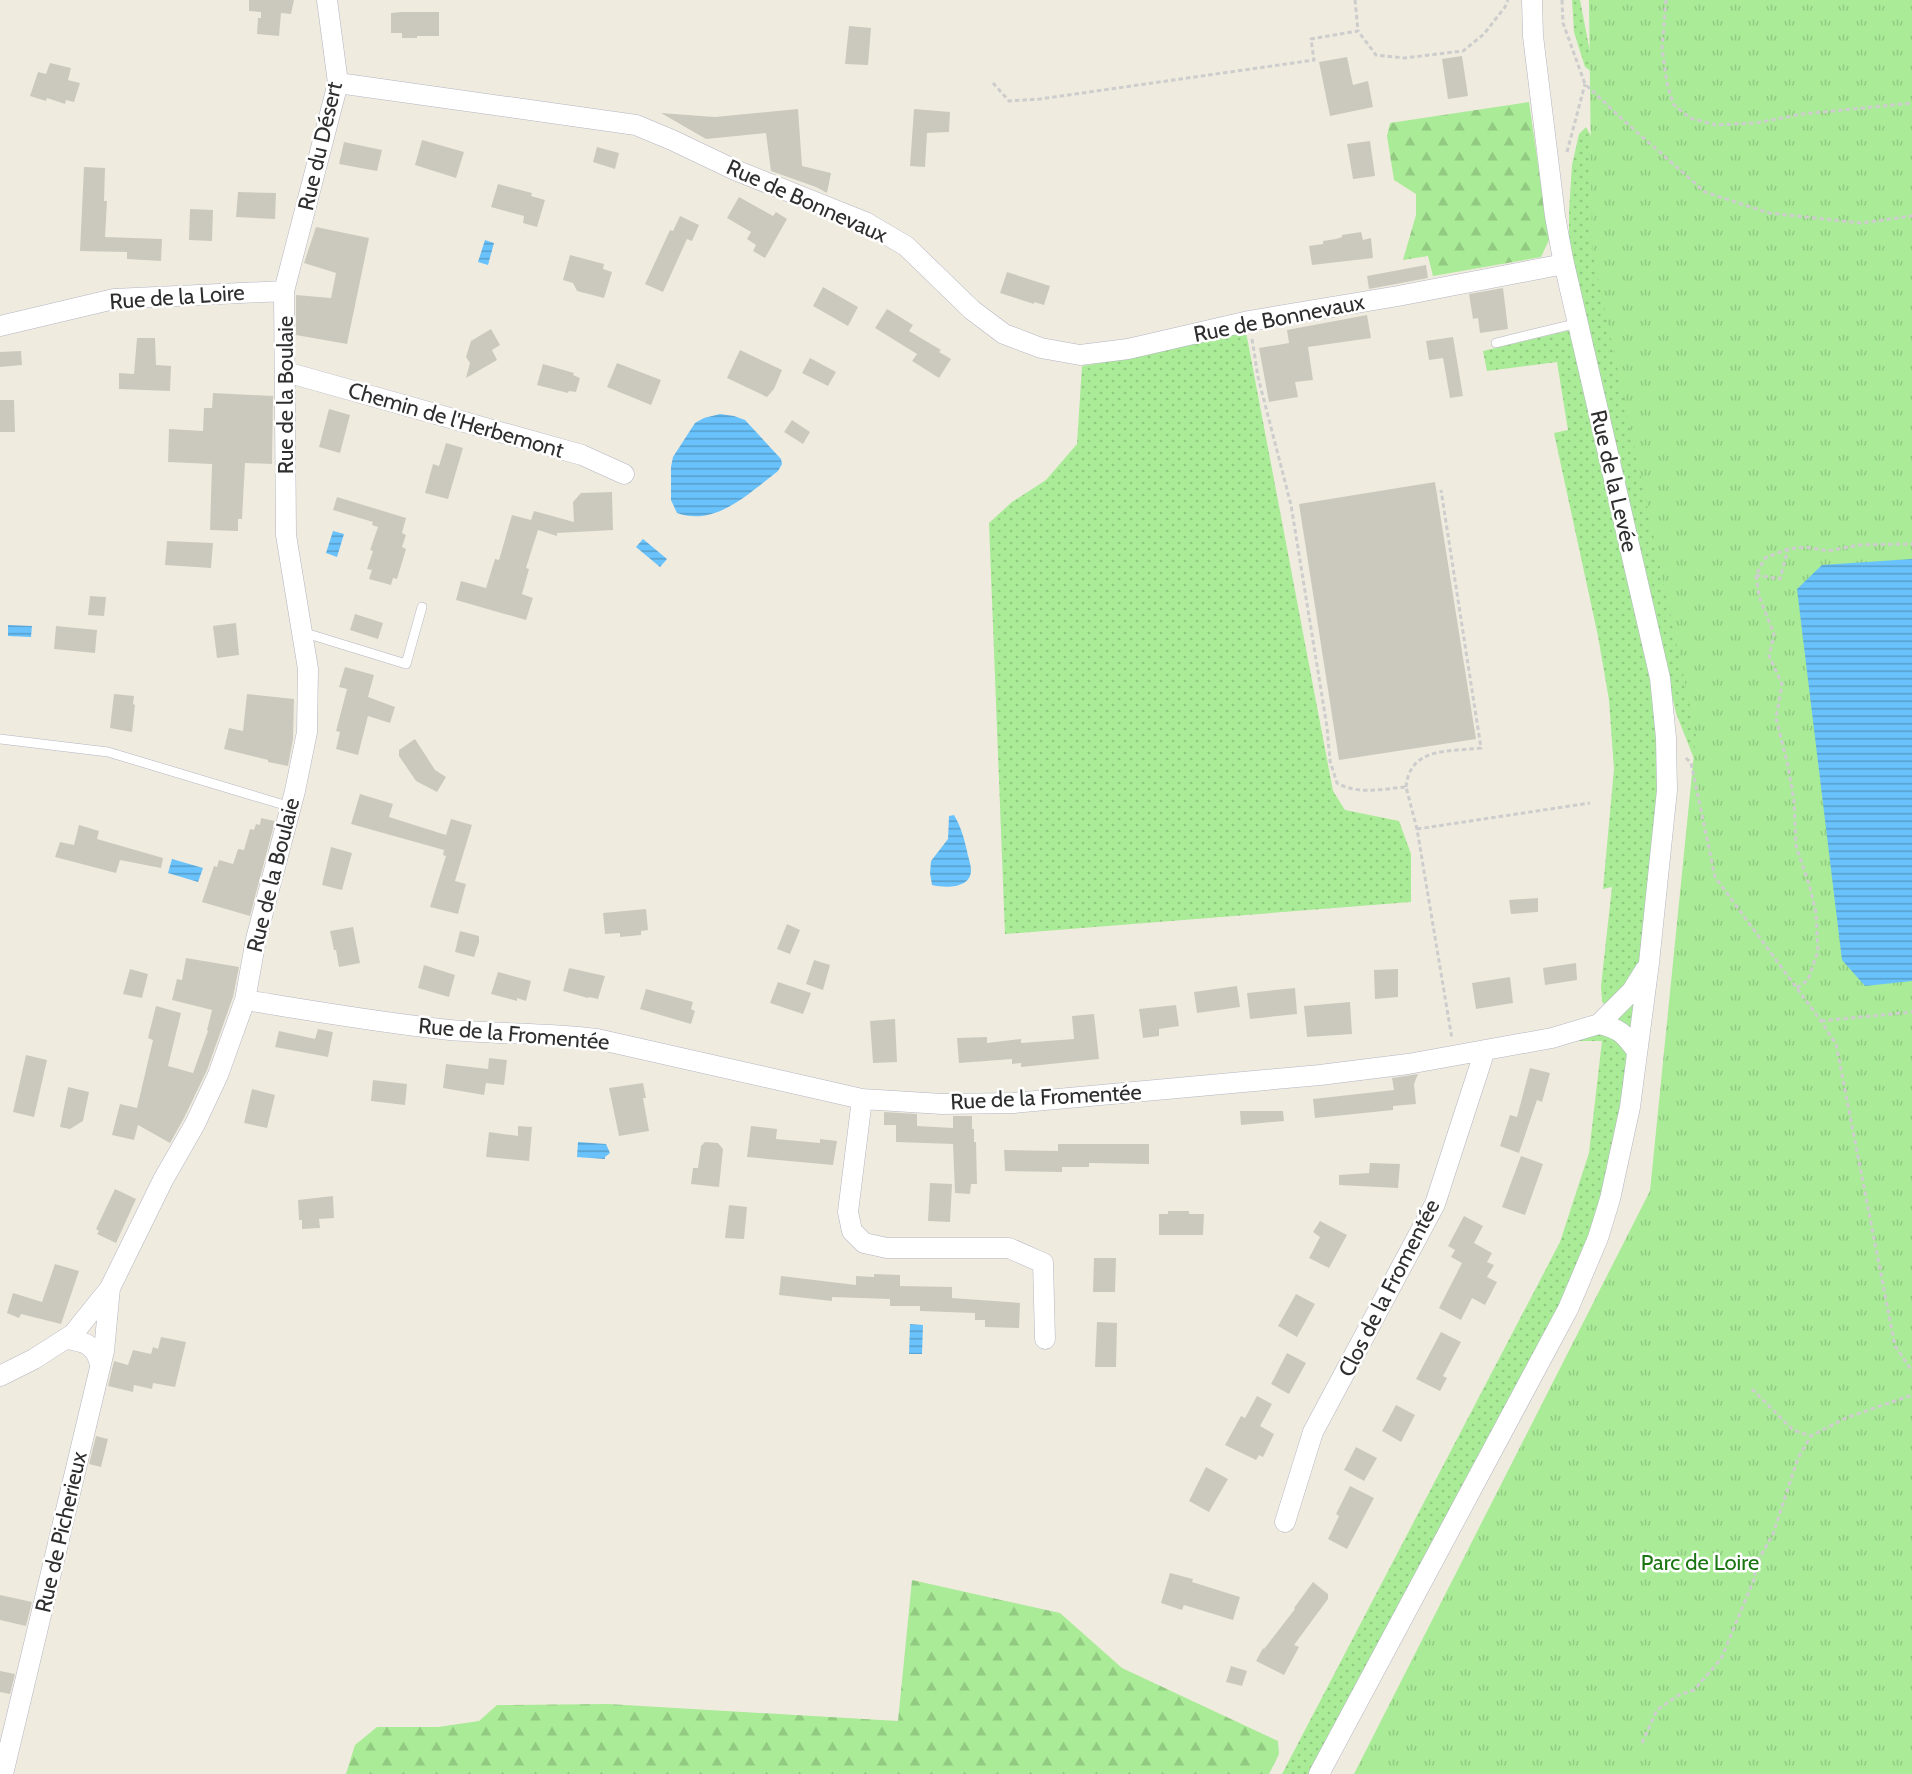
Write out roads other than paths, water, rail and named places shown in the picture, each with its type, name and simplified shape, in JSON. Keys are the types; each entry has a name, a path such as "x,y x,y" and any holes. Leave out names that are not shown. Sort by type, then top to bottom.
{"street":[{"name":"Rue du Désert","path":"284,291 338,83 327,0"},
{"name":"Rue de la Levée","path":"1319,1774 1568,1309 1598,1238 1610,1198 1630,1107 1649,963 1667,790 1666,738 1660,678 1564,264 1555,216 1534,47 1532,0"},
{"name":"Rue de Bonnevaux","path":"338,83 636,125 735,170 865,222 906,246 972,310 1004,334 1041,348 1080,355 1128,349 1249,321 1398,296 1564,264"},
{"name":"Rue de la Loire","path":"0,326 114,299 284,291"},
{"name":"Rue de la Boulaie","path":"0,1376 34,1359 73,1334 110,1288 130,1244 195,1124 218,1075 246,1000 256,939 291,807 307,732 308,669 286,535 284,291"},
{"name":"Chemin de l'Herbemont","path":"286,372 582,455 624,474"},
{"name":"Rue de la Fromentée","path":"246,1000 451,1030 559,1034 597,1039 862,1099 942,1104 1014,1103 1320,1075 1407,1064 1552,1038 1599,1024 1632,990 1649,963"},
{"path":"1599,1024 1614,1027 1637,1051"},
{"name":"Clos de la Fromentée","path":"1285,1522 1313,1432 1435,1204 1485,1050"},
{"path":"862,1099 848,1212 852,1231 864,1243 887,1248 1009,1248 1043,1263 1044,1339"},
{"name":"Rue de Picherieux","path":"3,1774 104,1351 110,1288"},
{"path":"64,1340 82,1341 98,1355 100,1365"}],"lane":[{"path":"1496,343 1578,323"},
{"path":"302,632 406,664 422,607"},
{"path":"0,738 108,752 291,807"}],"water":[{"path":"485,240 494,243 488,265 478,262"},
{"path":"720,414 745,420 781,459 782,464 778,471 731,506 705,515 691,516 677,513 671,500 673,457 695,423"},
{"path":"333,531 344,534 337,557 326,553"},
{"path":"643,539 667,559 660,567 636,547"},
{"path":"1912,559 1912,981 1865,986 1842,960 1797,589 1822,565"},
{"path":"8,625 32,626 31,637 8,636"},
{"path":"954,815 965,842 971,868 970,876 967,881 956,886 932,885 931,861 948,839 949,816"},
{"path":"172,859 203,868 198,882 168,873"},
{"path":"578,1142 606,1144 610,1153 605,1159 577,1157"},
{"path":"910,1324 923,1325 922,1354 909,1354"}],"park label":[{"name":"Parc de Loire","path":"1700,1562"}]}
